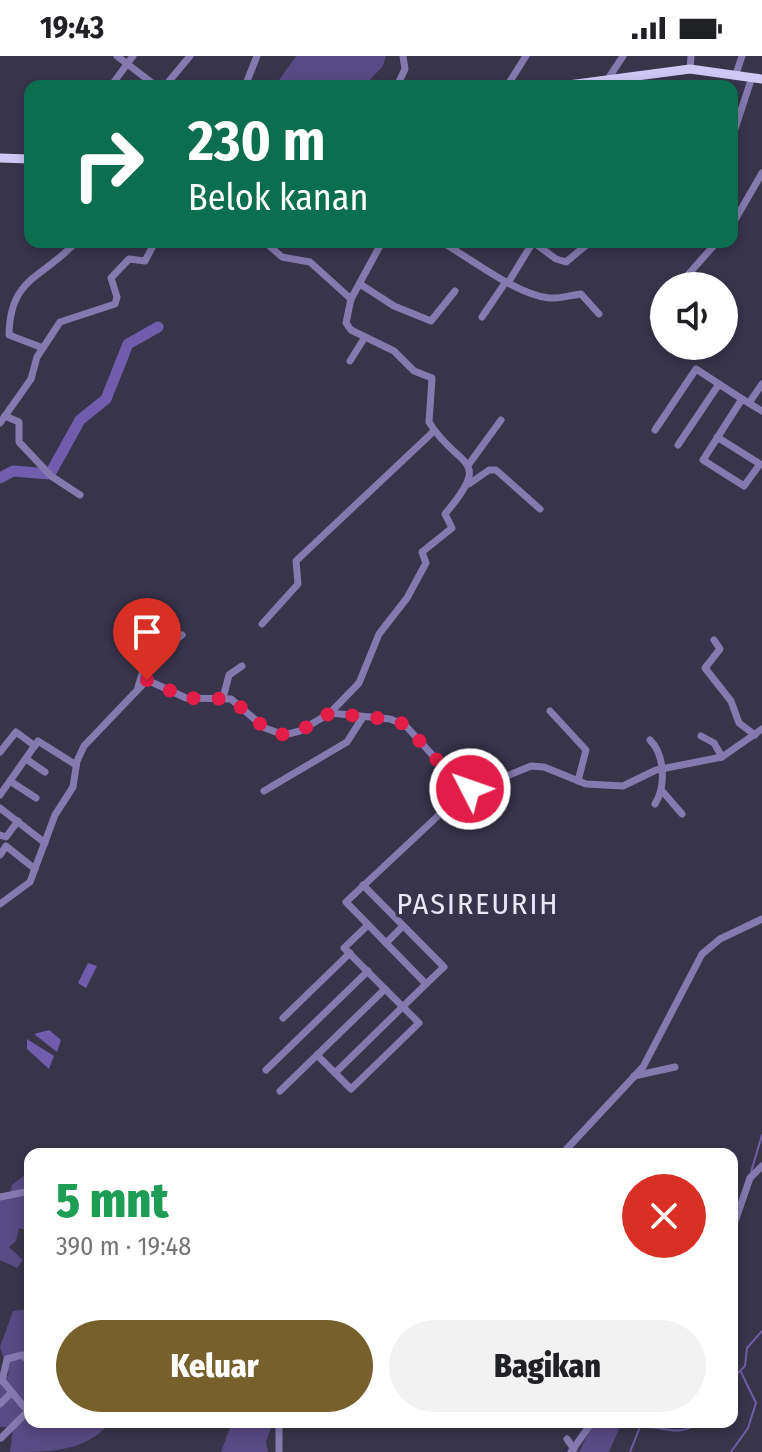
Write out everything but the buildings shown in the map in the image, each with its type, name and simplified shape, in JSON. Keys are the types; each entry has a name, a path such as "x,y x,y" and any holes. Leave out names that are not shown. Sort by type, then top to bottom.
{"main road":[{"path":"634,80 690,69 757,78"},
{"path":"602,80 613,80"},
{"path":"1,161 24,159"}],"street":[{"path":"117,56 148,80"},
{"path":"116,80 133,56"},
{"path":"170,80 190,56"},
{"path":"247,80 257,56"},
{"path":"400,80 405,69 403,56"},
{"path":"511,80 526,56"},
{"path":"608,79 623,56"},
{"path":"690,69 691,56"},
{"path":"736,74 742,56"},
{"path":"738,124 757,78"},
{"path":"738,217 758,192 762,173"},
{"path":"43,348 8,334 15,297 27,281 54,264 70,248"},
{"path":"80,495 49,474 19,442 19,422 3,419 31,379 43,348 61,321 115,304 117,297 111,278 129,259 145,261 152,248"},
{"path":"271,248 280,256 310,262 351,299"},
{"path":"379,248 351,299 346,323 365,337 394,351 414,371 432,378 428,411 434,431 469,464"},
{"path":"452,248 507,283 545,298 581,294 599,314"},
{"path":"482,317 529,248"},
{"path":"541,248 566,262 582,248"},
{"path":"690,272 712,248"},
{"path":"360,284 394,306 432,321 455,291"},
{"path":"350,361 365,337"},
{"path":"655,430 696,369 762,411"},
{"path":"678,445 719,384"},
{"path":"717,437 760,464 744,486 703,460 717,437 762,384"},
{"path":"469,484 469,464 501,420"},
{"path":"262,624 297,586 296,561 434,431"},
{"path":"0,904 25,888 59,806 73,787 76,765 90,738 138,687 150,680 182,697 223,698 237,702 265,728 284,735 300,731 330,713 365,673 379,634 425,568 422,552 452,528 445,514 469,484 489,470 496,470 540,509"},
{"path":"138,687 141,670 151,658 182,635"},
{"path":"714,640 720,649 705,668 731,701 739,723 755,735"},
{"path":"223,698 229,675 242,666"},
{"path":"550,711 586,750 578,781"},
{"path":"330,713 390,719 405,725 458,783 480,789 531,766 544,767 578,781 615,787 662,769 722,757 762,729"},
{"path":"264,791 347,742 363,717"},
{"path":"0,752 16,732 35,746"},
{"path":"701,736 714,743 722,757"},
{"path":"650,740 657,748 662,769 663,792 655,804"},
{"path":"0,795 40,741 76,765"},
{"path":"26,759 45,772"},
{"path":"10,781 36,798"},
{"path":"426,984 346,902 440,814 441,803 458,783"},
{"path":"663,792 682,814"},
{"path":"0,808 45,843"},
{"path":"0,835 6,837 18,821"},
{"path":"0,855 6,846 35,869"},
{"path":"335,1073 444,967 363,885"},
{"path":"568,1148 643,1067 702,954 720,939 762,919"},
{"path":"317,1055 351,1089 419,1023 344,948 368,925"},
{"path":"386,943 403,926"},
{"path":"283,1018 350,953"},
{"path":"266,1070 368,971"},
{"path":"280,1091 385,989"},
{"path":"634,1076 675,1067"},
{"path":"738,1213 750,1178 762,1166"},
{"path":"0,1197 24,1192"},
{"path":"24,1357 7,1359 1,1380 24,1407"},
{"path":"0,1404 11,1393"},
{"path":"1,1438 24,1417"},
{"path":"279,1428 279,1452"},
{"path":"567,1439 573,1450 588,1428"}],"shaded area":[{"path":"296,56 386,56 383,66 370,80 279,80"},
{"path":"88,963 97,966 86,988 78,983"},
{"path":"49,1030 61,1040 57,1052 34,1034"},
{"path":"27,1039 54,1056 49,1069 27,1049"},
{"path":"24,1176 24,1229 19,1228 16,1241 9,1247 23,1260 17,1268 0,1260 0,1197 9,1195 12,1185"},
{"path":"24,1310 24,1428 105,1428 101,1432 79,1445 66,1448 10,1452 13,1427 0,1427 0,1383 9,1374 0,1347 13,1311"},
{"path":"230,1428 271,1428 266,1442 268,1452 221,1452"},
{"path":"591,1428 619,1428 609,1452 579,1452"}],"waterway":[{"path":"0,478 13,471 50,474 80,420 106,399 128,344 158,327"},
{"path":"751,1172 762,1135"},
{"path":"738,1373 745,1366 747,1348 762,1331"},
{"path":"731,1452 748,1428 756,1403 741,1372"},
{"path":"630,1452 640,1428"},
{"path":"656,1428 678,1431 689,1428"}],"district":[{"name":"PASIREURIH","path":"478,904"}],"route":[{"path":"147,680 186,698 231,699 262,726 284,735 300,731 330,713 400,722 458,783 470,789"}]}
